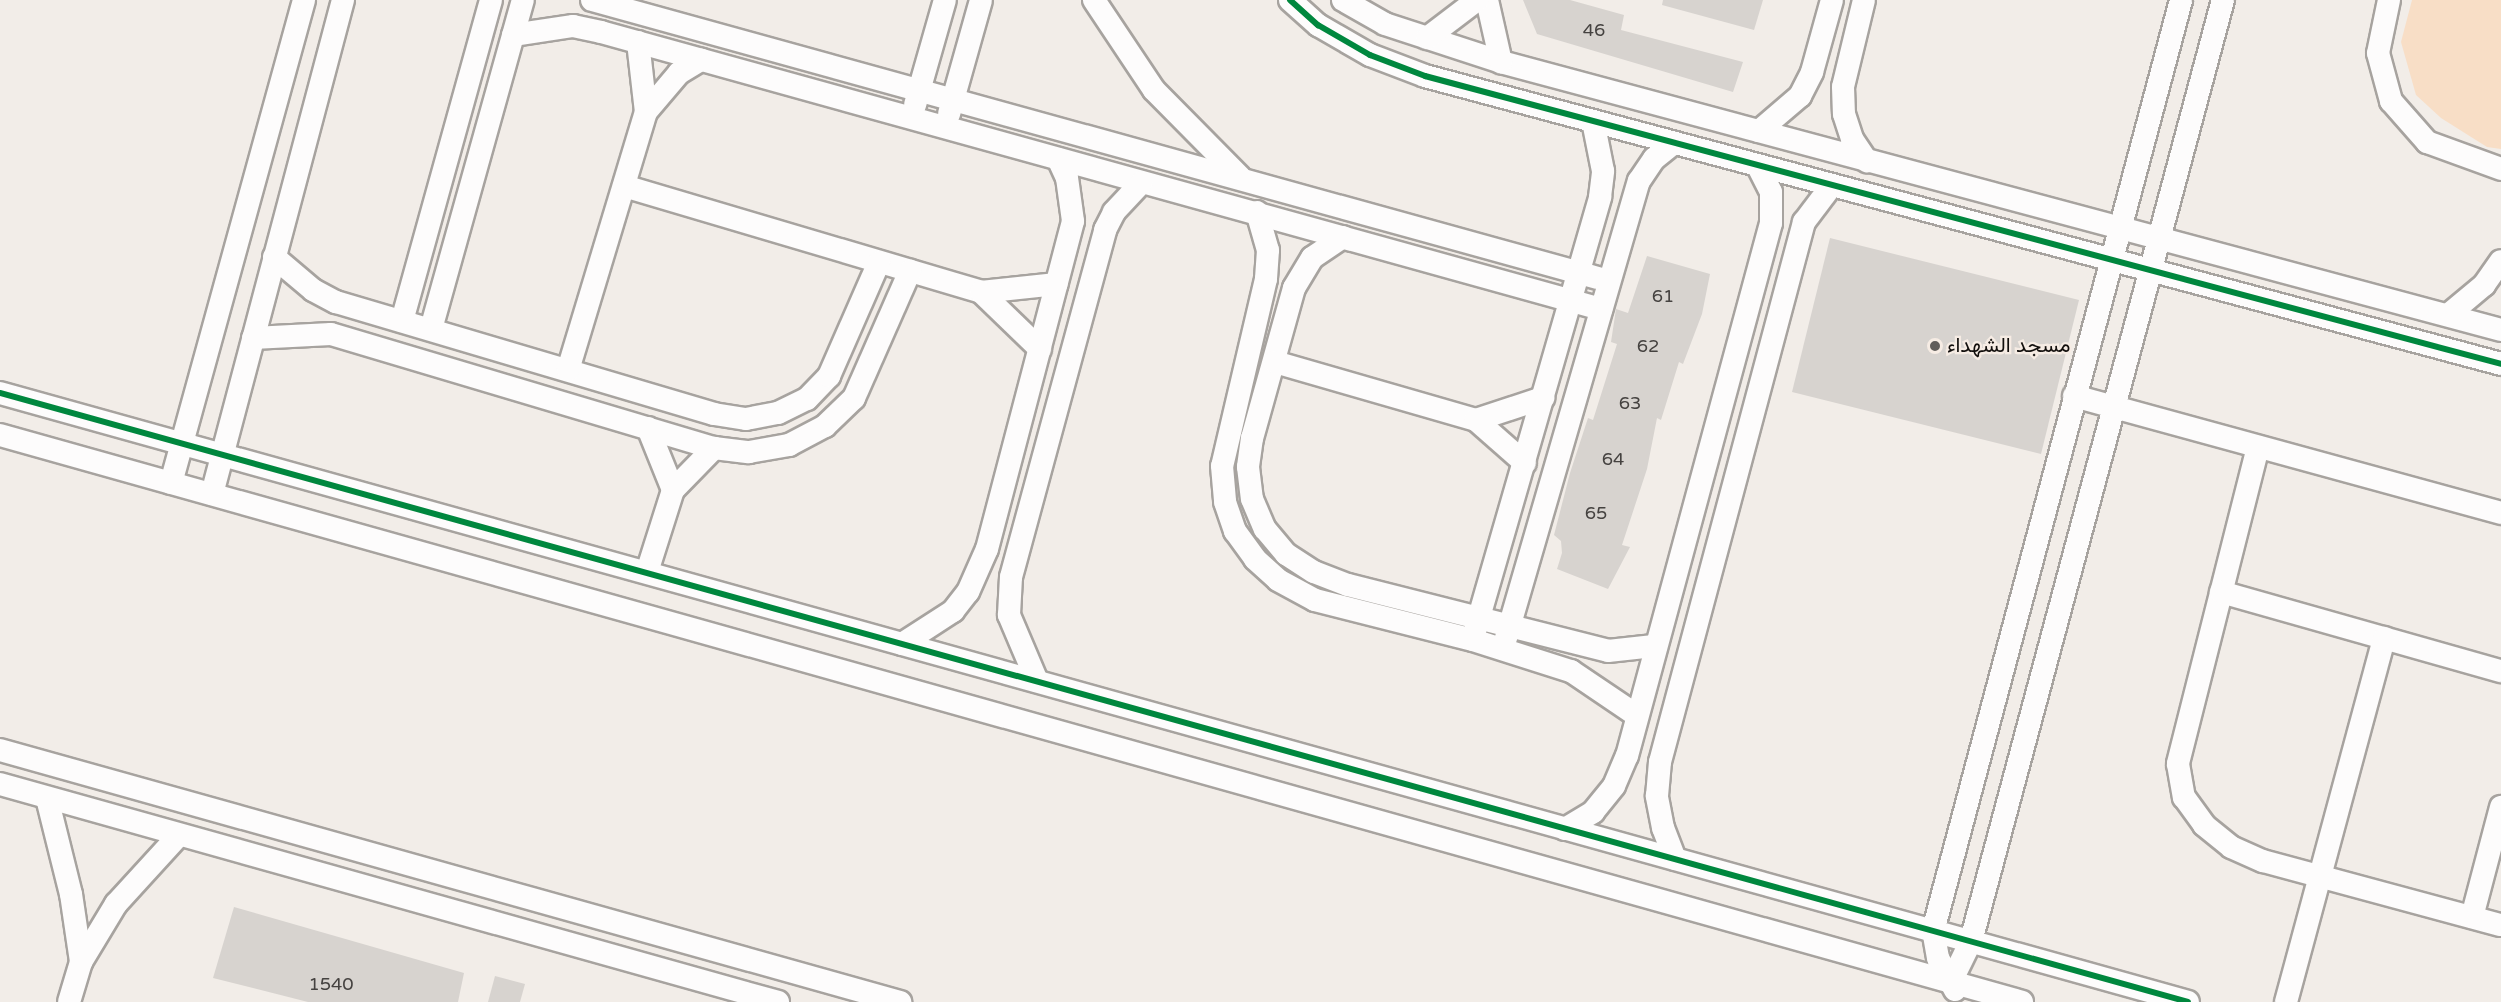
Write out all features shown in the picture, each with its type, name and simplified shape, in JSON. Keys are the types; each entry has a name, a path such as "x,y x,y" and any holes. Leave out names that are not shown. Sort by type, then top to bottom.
{"street":[{"path":"171,483 304,0"},
{"path":"212,494 343,0"},
{"path":"402,321 491,0"},
{"path":"431,329 523,0"},
{"path":"592,0 1609,281"},
{"path":"911,118 945,0"},
{"path":"945,127 981,0"},
{"path":"1094,0 1154,90 1243,180"},
{"path":"1290,0 1318,25 1370,55 1425,76 2501,364"},
{"path":"1343,0 1385,24 1501,62 2501,330"},
{"path":"1427,39 1477,0"},
{"path":"1487,0 1501,62"},
{"path":"1759,131 1800,96 1812,72 1832,0"},
{"path":"1963,1002 1938,958 1933,931 2181,0"},
{"path":"1951,982 1971,941 2223,0"},
{"path":"2389,0 2378,53 2391,101 2427,142 2501,169"},
{"path":"1862,1 1843,87 1844,114 1852,139 1867,161"},
{"path":"513,35 573,26 638,42 1601,309"},
{"path":"568,370 646,112 638,42"},
{"path":"646,112 679,73 701,60"},
{"path":"1473,640 1579,273 1603,171 1593,121"},
{"path":"1503,648 1639,181 1654,159 1674,142"},
{"path":"902,644 953,611 979,572 1068,242 1073,199 1058,159"},
{"path":"1565,829 1593,812 1614,786 1627,756 1654,646 1765,248 1773,208 1757,165"},
{"path":"1037,681 1014,634 1008,596 1099,249 1114,212 1141,183"},
{"path":"1627,756 1628,765 1640,776 1657,770 1804,222 1832,185"},
{"path":"624,186 981,292 1057,284"},
{"path":"1257,212 1268,250 1266,279 1222,466 1225,502 1235,531 1255,559 1297,593 1503,648 1571,670 1636,715"},
{"path":"1343,237 1312,258 1294,288 1248,467 1252,499 1265,529 1286,554 1314,572 1608,651 1654,646"},
{"path":"1765,248 1784,237 1796,254"},
{"path":"1068,242 1099,249"},
{"path":"274,257 313,290 336,302 714,414 746,419 778,413 807,399 829,376 879,262"},
{"path":"2448,315 2484,285 2501,261"},
{"path":"253,338 331,334 714,448 749,452 789,445 825,426 854,398 910,271"},
{"path":"1266,279 1284,272 1294,288"},
{"path":"981,292 1040,349"},
{"path":"1275,362 1476,420 1525,463"},
{"path":"0,393 2188,1002"},
{"path":"2074,396 2501,513"},
{"path":"1476,420 1543,398"},
{"path":"648,428 673,490"},
{"path":"0,435 2022,1002"},
{"path":"2258,447 2178,764 2184,797 2204,825 2231,847 2324,877 2501,925"},
{"path":"647,572 673,490 714,448"},
{"path":"2221,592 2501,671"},
{"path":"2286,1002 2324,877 2384,638"},
{"path":"0,750 900,1002"},
{"path":"1660,762 1659,807 1675,860"},
{"path":"0,784 708,993 778,1002"},
{"path":"47,798 64,860 81,962"},
{"path":"2472,917 2501,807"},
{"path":"69,1002 81,962 116,904 179,835"}],"shaded area":[{"path":"2412,0 2501,0 2501,149 2487,147 2441,118 2416,95 2401,42"}],"building":[{"path":"1523,0 1570,0 1624,15 1621,30 1743,62 1733,92 1537,34"},
{"path":"1663,0 1763,0 1754,30 1662,5"},
{"name":"مسجد الشهداء","path":"1830,238 2079,300 2041,454 1792,392"},
{"path":"1647,256 1710,274 1702,314 1683,364 1679,362 1661,420 1657,418 1647,469 1622,545 1630,547 1608,589 1557,569 1562,553 1561,541 1554,535 1570,473 1588,418 1593,420 1617,344 1611,342 1616,309 1628,313"},
{"path":"234,907 464,973 458,1002 308,1002 213,978"},
{"path":"495,976 525,984 520,1002 488,1002"}],"cycle path":[{"path":"1290,0 1318,25 1370,55 1425,76 2501,364"},
{"path":"0,393 2188,1002"}],"place":[{"name":"مسجد الشهداء","path":"1935,346"}]}
